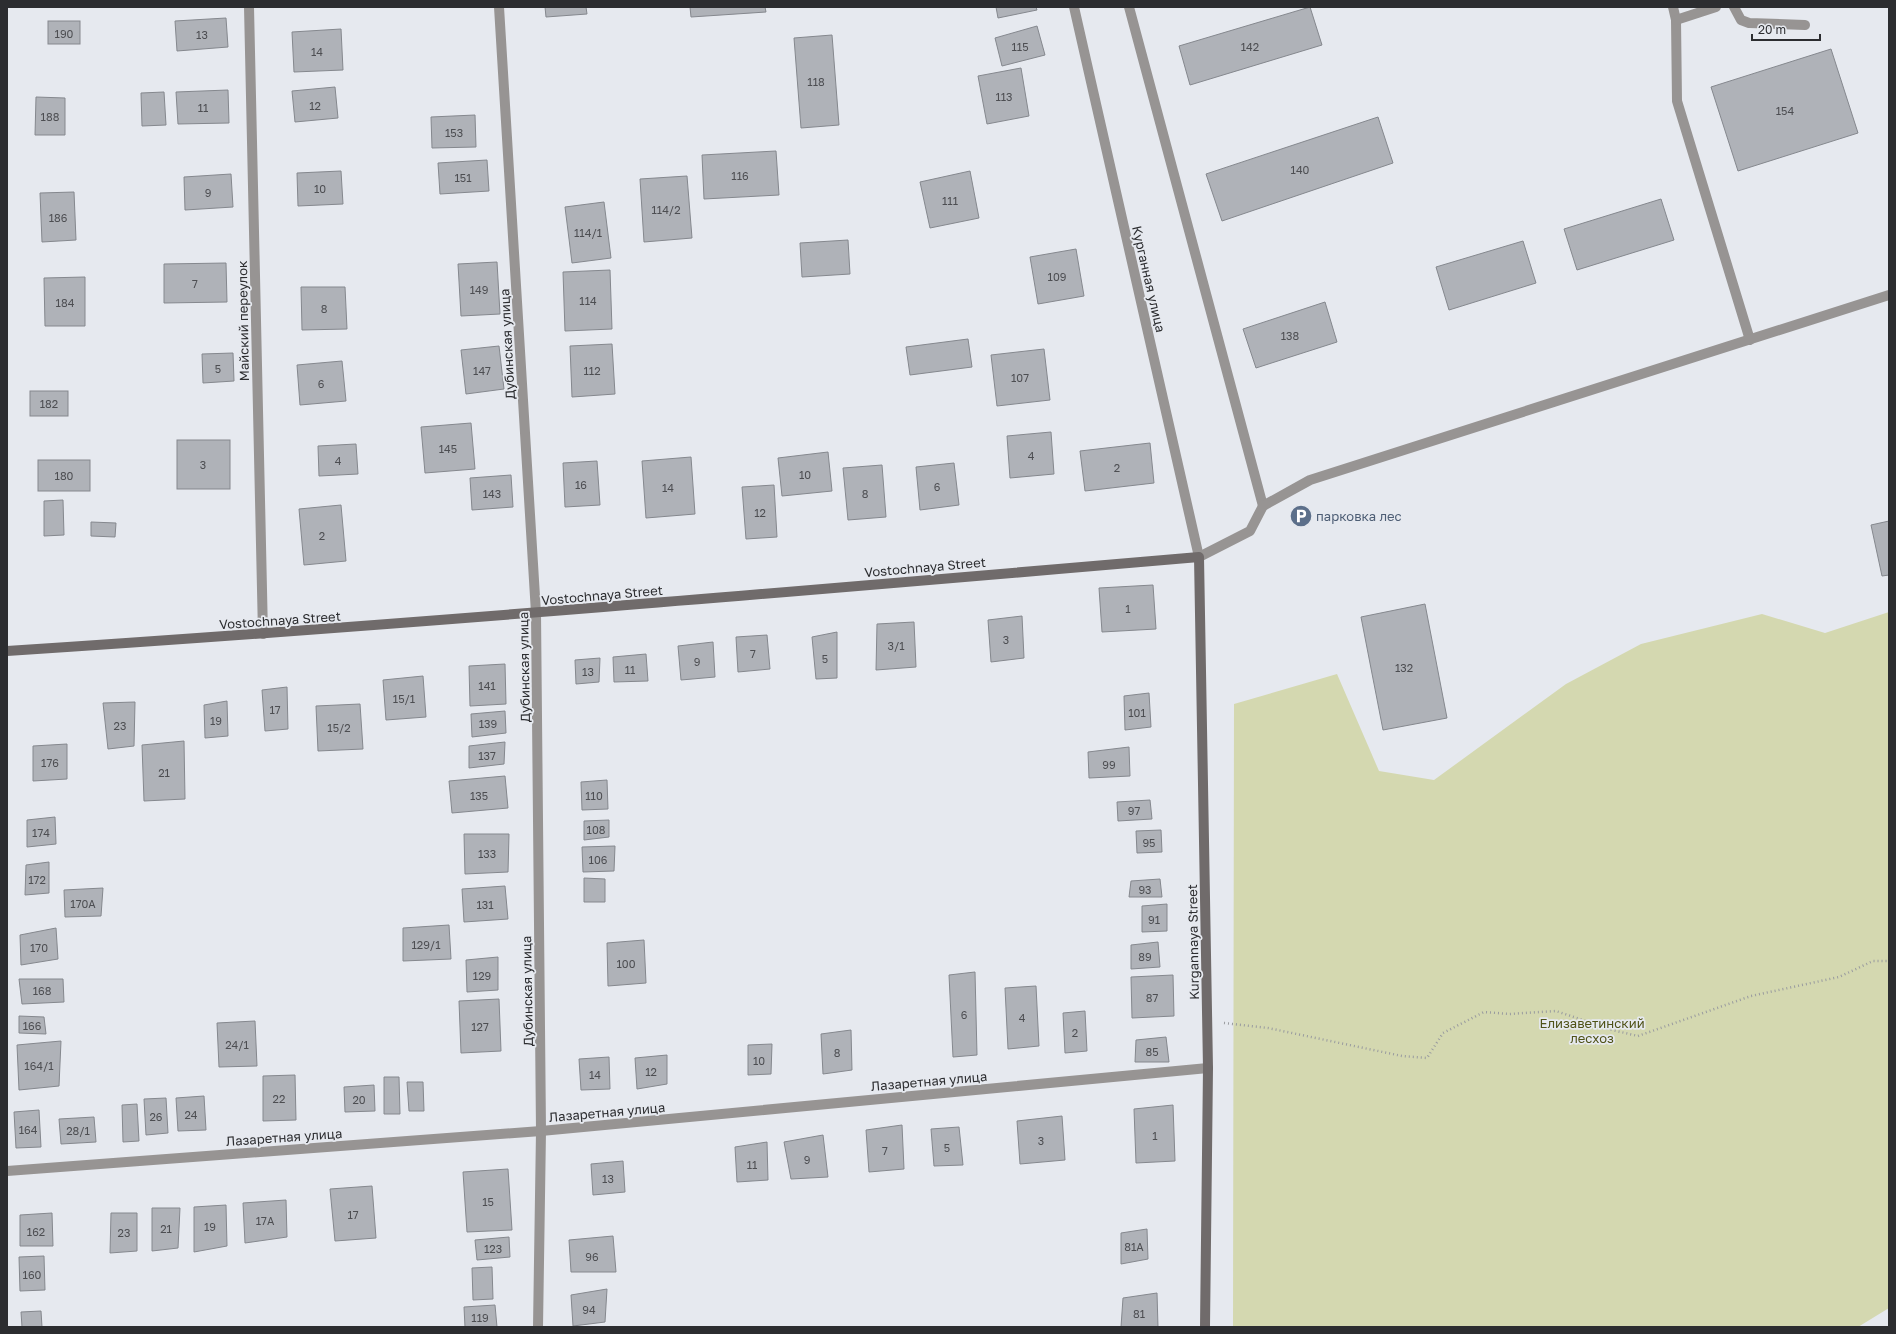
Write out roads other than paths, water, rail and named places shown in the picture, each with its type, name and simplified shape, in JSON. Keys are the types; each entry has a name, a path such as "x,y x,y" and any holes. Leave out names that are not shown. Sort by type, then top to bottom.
{"street":[{"name":"Майский переулок","path":"249,7 263,634"},
{"name":"Дубинская улица","path":"499,7 536,613 541,1131 538,1327"},
{"name":"Курганная улица","path":"1074,7 1199,557"},
{"path":"1130,7 1263,506"},
{"path":"1673,7 1676,20 1677,101 1750,340"},
{"path":"1676,20 1716,7"},
{"path":"1734,7 1741,20 1749,23 1805,26"},
{"path":"1199,557 1250,531 1263,506 1310,480 1889,295"},
{"name":"Vostochnaya Street","path":"7,651 263,634 536,613 1199,557"},
{"name":"Kurgannaya Street","path":"1199,557 1208,1021 1205,1327"},
{"name":"Лазаретная улица","path":"7,1171 541,1131 1208,1068"}],"place":[{"name":"парковка лес","path":"1301,516"}],"park label":[{"name":"Елизаветинский лесхоз","path":"1592,1030"}]}
